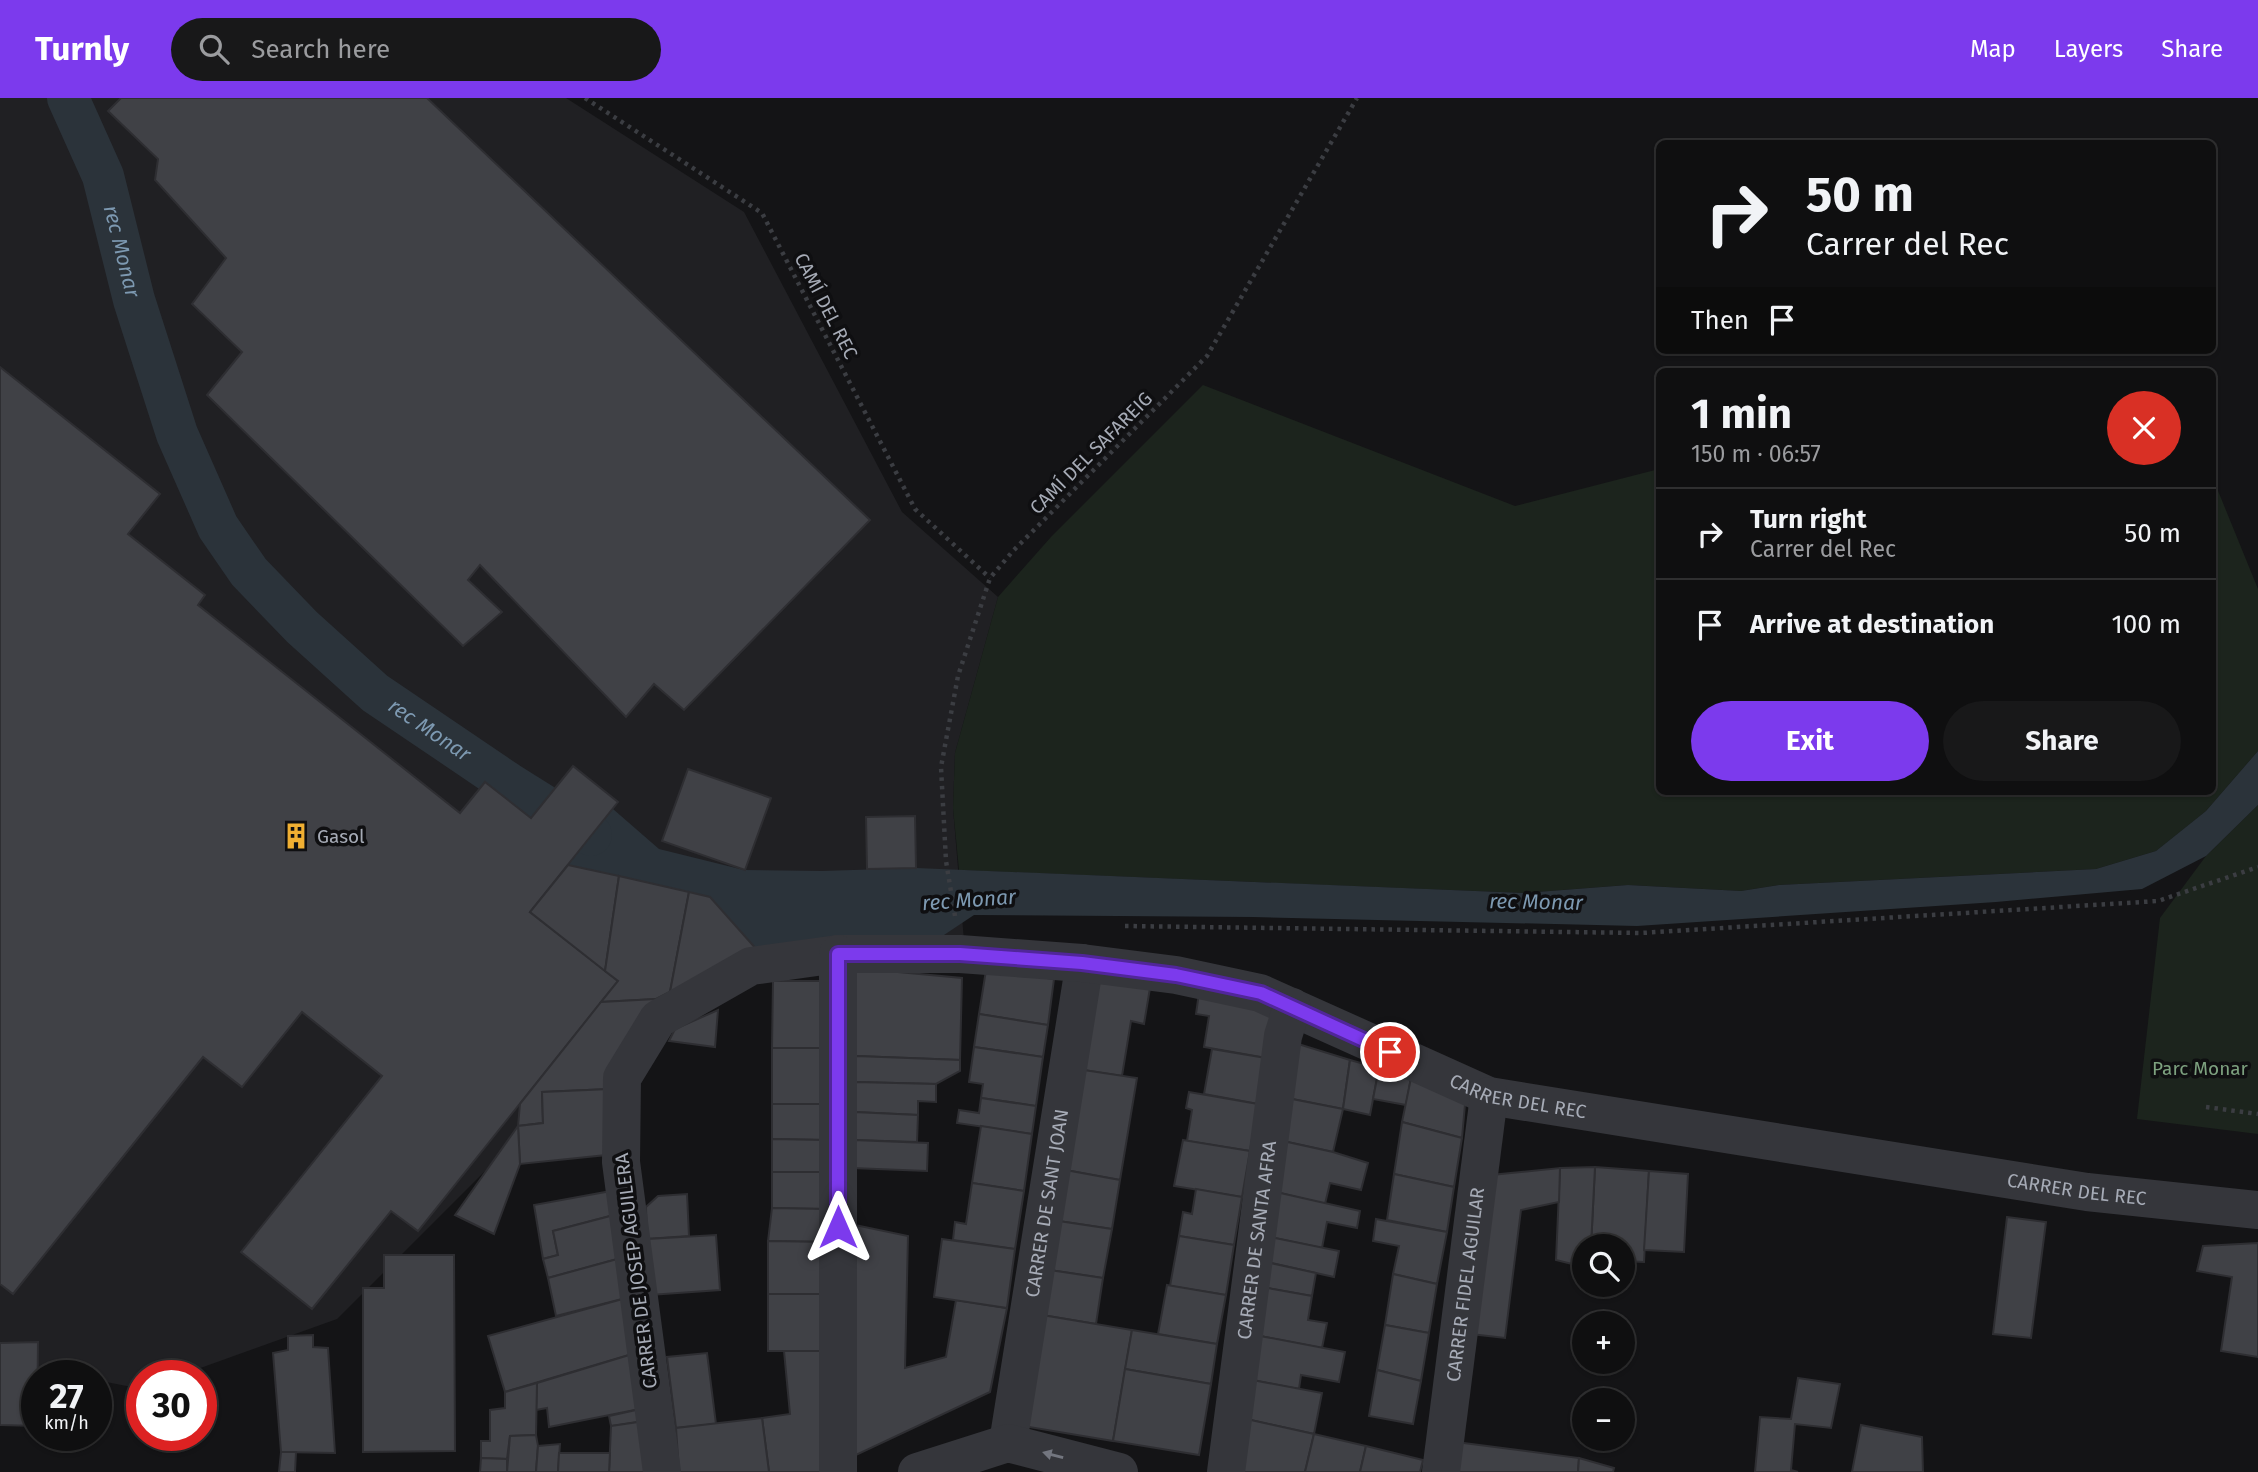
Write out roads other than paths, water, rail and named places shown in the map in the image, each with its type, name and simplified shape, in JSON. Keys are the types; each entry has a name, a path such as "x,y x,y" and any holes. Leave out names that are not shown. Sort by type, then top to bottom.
{"street":[{"name":"CARRER DEL REC","path":"751,966 838,954 960,954 1082,963 1176,975 1261,993 1489,1097 2087,1192 2258,1210"},
{"path":"838,954 838,1472"},
{"name":"CARRER DE SANT JOAN","path":"1008,1443 1082,980 1082,963"},
{"name":"CARRER DE JOSEP AGUILERA","path":"662,1472 621,1162 622,1078 658,1019 751,966"},
{"name":"CARRER DE SANTA AFRA","path":"1226,1472 1283,1036 1292,1007"},
{"name":"CARRER FIDEL AGUILAR","path":"1441,1472 1489,1097"},
{"path":"917,1472 1008,1443 1119,1472"}],"water":[{"path":"2258,751 2258,805 2206,856 2142,889 1996,902 1637,926 1253,917 974,915 938,939 758,951 710,897 568,865 613,809 659,849 744,870 916,868 1524,893 1628,885 1741,891 1779,885 2096,869 2156,851 2206,811"}],"waterway":[{"name":"rec Monar","path":"68,98 103,176 134,300 177,434 218,527 249,572 302,627 375,693 508,783 591,835"}],"place":[{"name":"Gasol","path":"296,836"}],"park label":[{"name":"Parc Monar","path":"2200,1068"}]}
